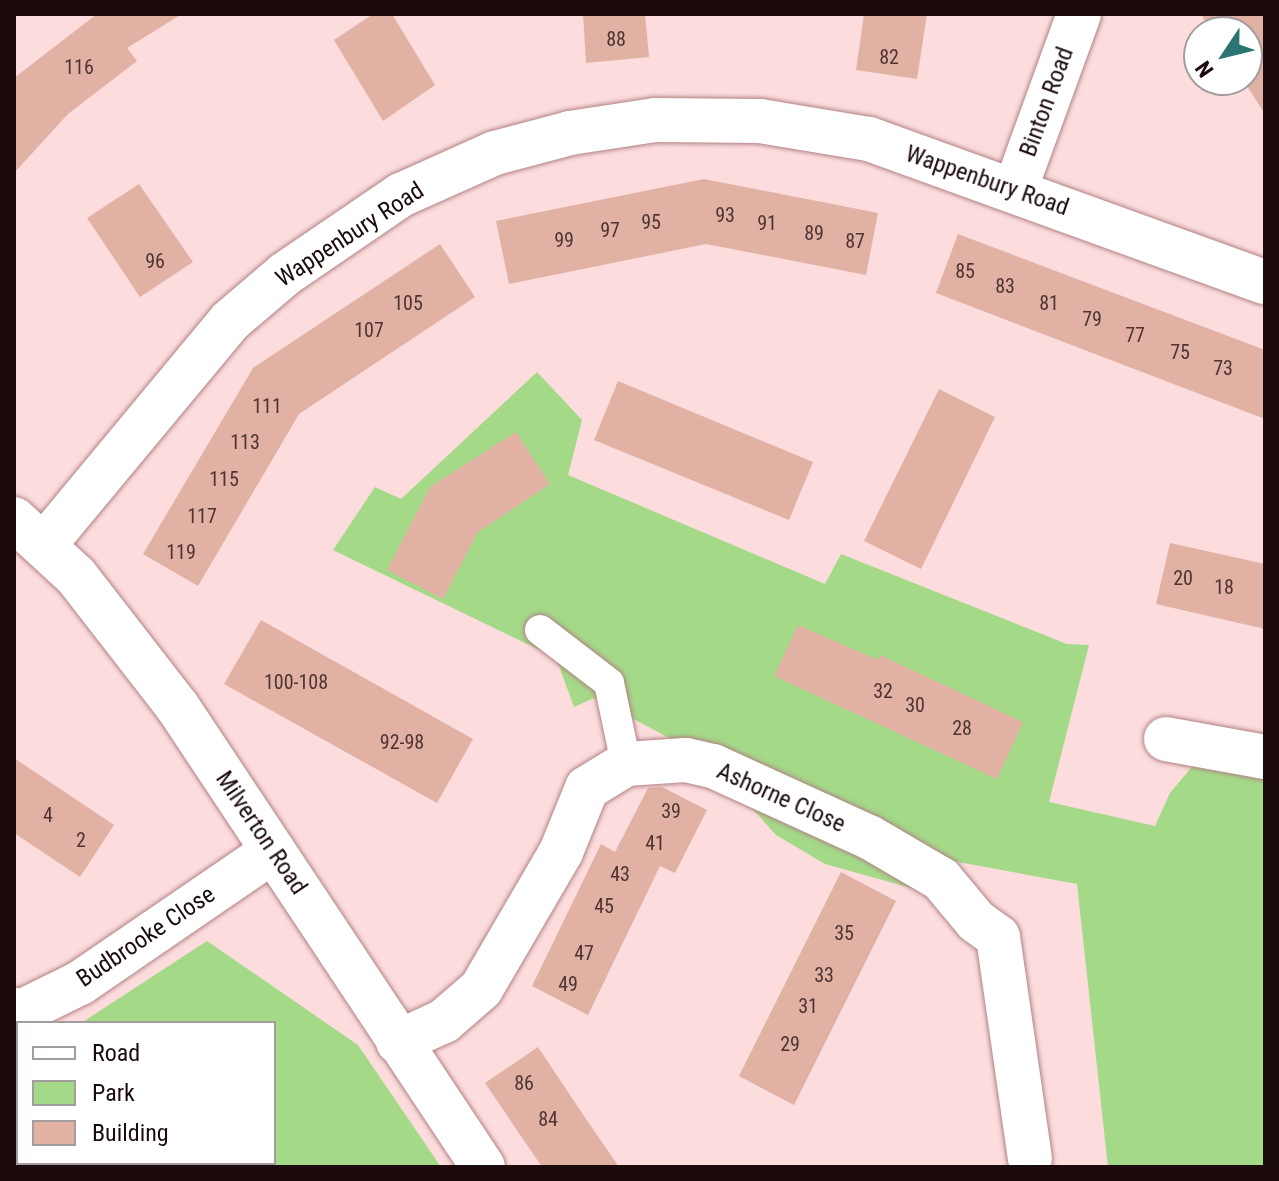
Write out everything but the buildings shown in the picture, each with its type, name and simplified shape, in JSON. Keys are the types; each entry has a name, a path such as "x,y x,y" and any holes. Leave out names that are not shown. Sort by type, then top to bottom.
{"street":[{"name":"Binton Road","path":"1015,190 1079,14"},
{"name":"Wappenbury Road","path":"29,532 230,321 285,274 401,195 495,153 655,120 760,121 869,139 1265,282"},
{"name":"Milverton Road","path":"29,532 76,576 177,706 483,1167"},
{"path":"1166,739 1265,757"},
{"name":"Ashorne Close","path":"398,1042 444,1021 481,989 561,852 587,788 626,764 686,760 713,766 869,837 941,879 976,921 998,937 1030,1159"},
{"name":"Budbrooke Close","path":"14,1010 23,1011 80,983 273,851"}],"lane":[{"path":"540,630 609,683 626,764"}],"green space":[{"path":"537,372 582,420 568,475 825,584 841,554 1067,644 1089,645 1049,802 1155,826 1170,793 1196,762 1265,774 1265,1167 1108,1167 1077,884 936,858 931,872 911,888 825,864 776,835 707,758 594,698 574,707 556,658 333,550 375,487 401,499"},
{"path":"207,941 358,1045 441,1167 276,1165 276,1021 84,1021"}]}
